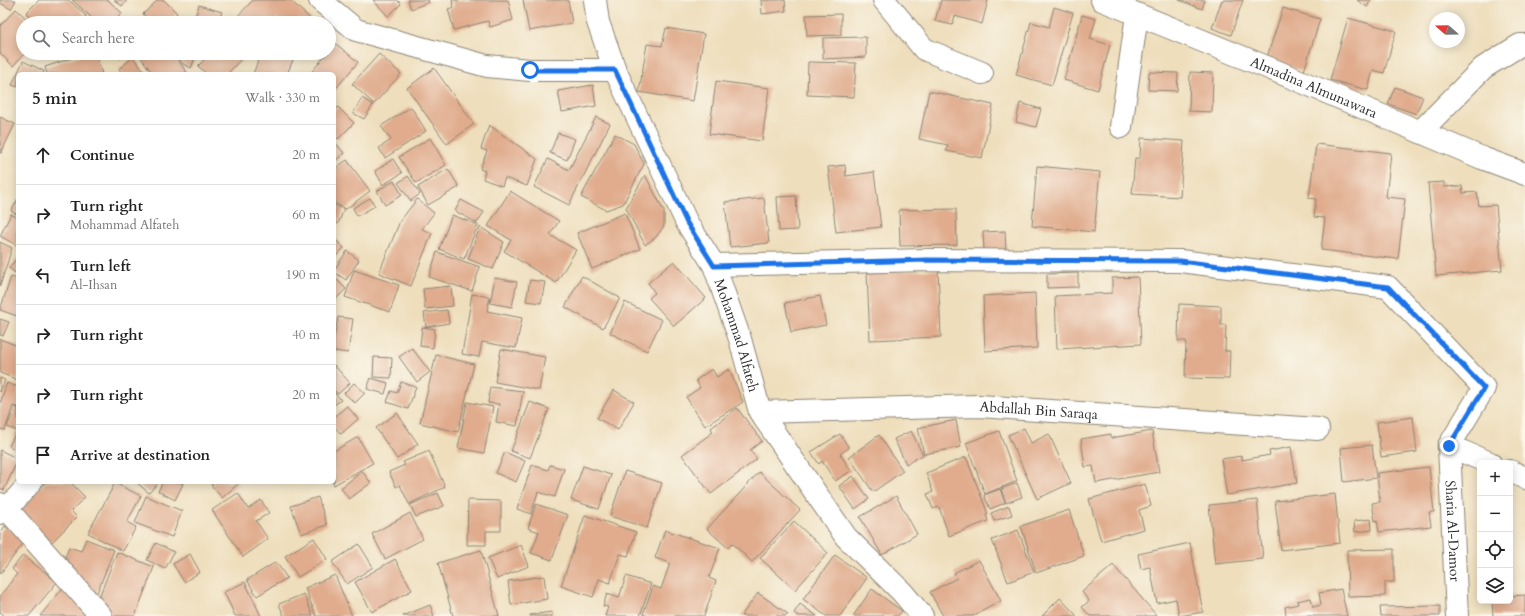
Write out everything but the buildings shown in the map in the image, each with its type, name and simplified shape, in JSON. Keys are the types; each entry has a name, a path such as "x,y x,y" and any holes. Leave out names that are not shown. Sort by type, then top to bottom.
{"street":[{"name":"Mohammad Alfateh","path":"595,0 598,22 615,70 687,223 714,266 740,338 760,412 846,537 902,592 922,616"},
{"path":"884,0 924,49 982,73"},
{"name":"Almadina Almunawara","path":"1102,0 1525,174"},
{"path":"335,4 356,30 487,66 530,70 615,70"},
{"path":"1121,127 1137,15"},
{"path":"1420,132 1483,68 1520,45 1525,45"},
{"path":"714,266 927,260 1180,261 1388,287 1484,388 1449,446 1483,460"},
{"name":"Abdallah Bin Saraqa","path":"760,412 978,406 1318,429"},
{"name":"Sharia Al-Damor","path":"1449,446 1457,616"},
{"path":"1513,472 1525,478"},
{"path":"29,484 2,509 101,616"}],"route":[{"path":"530,70 615,70 687,223 714,266 927,260 1180,261 1388,287 1484,388 1449,446"}]}
